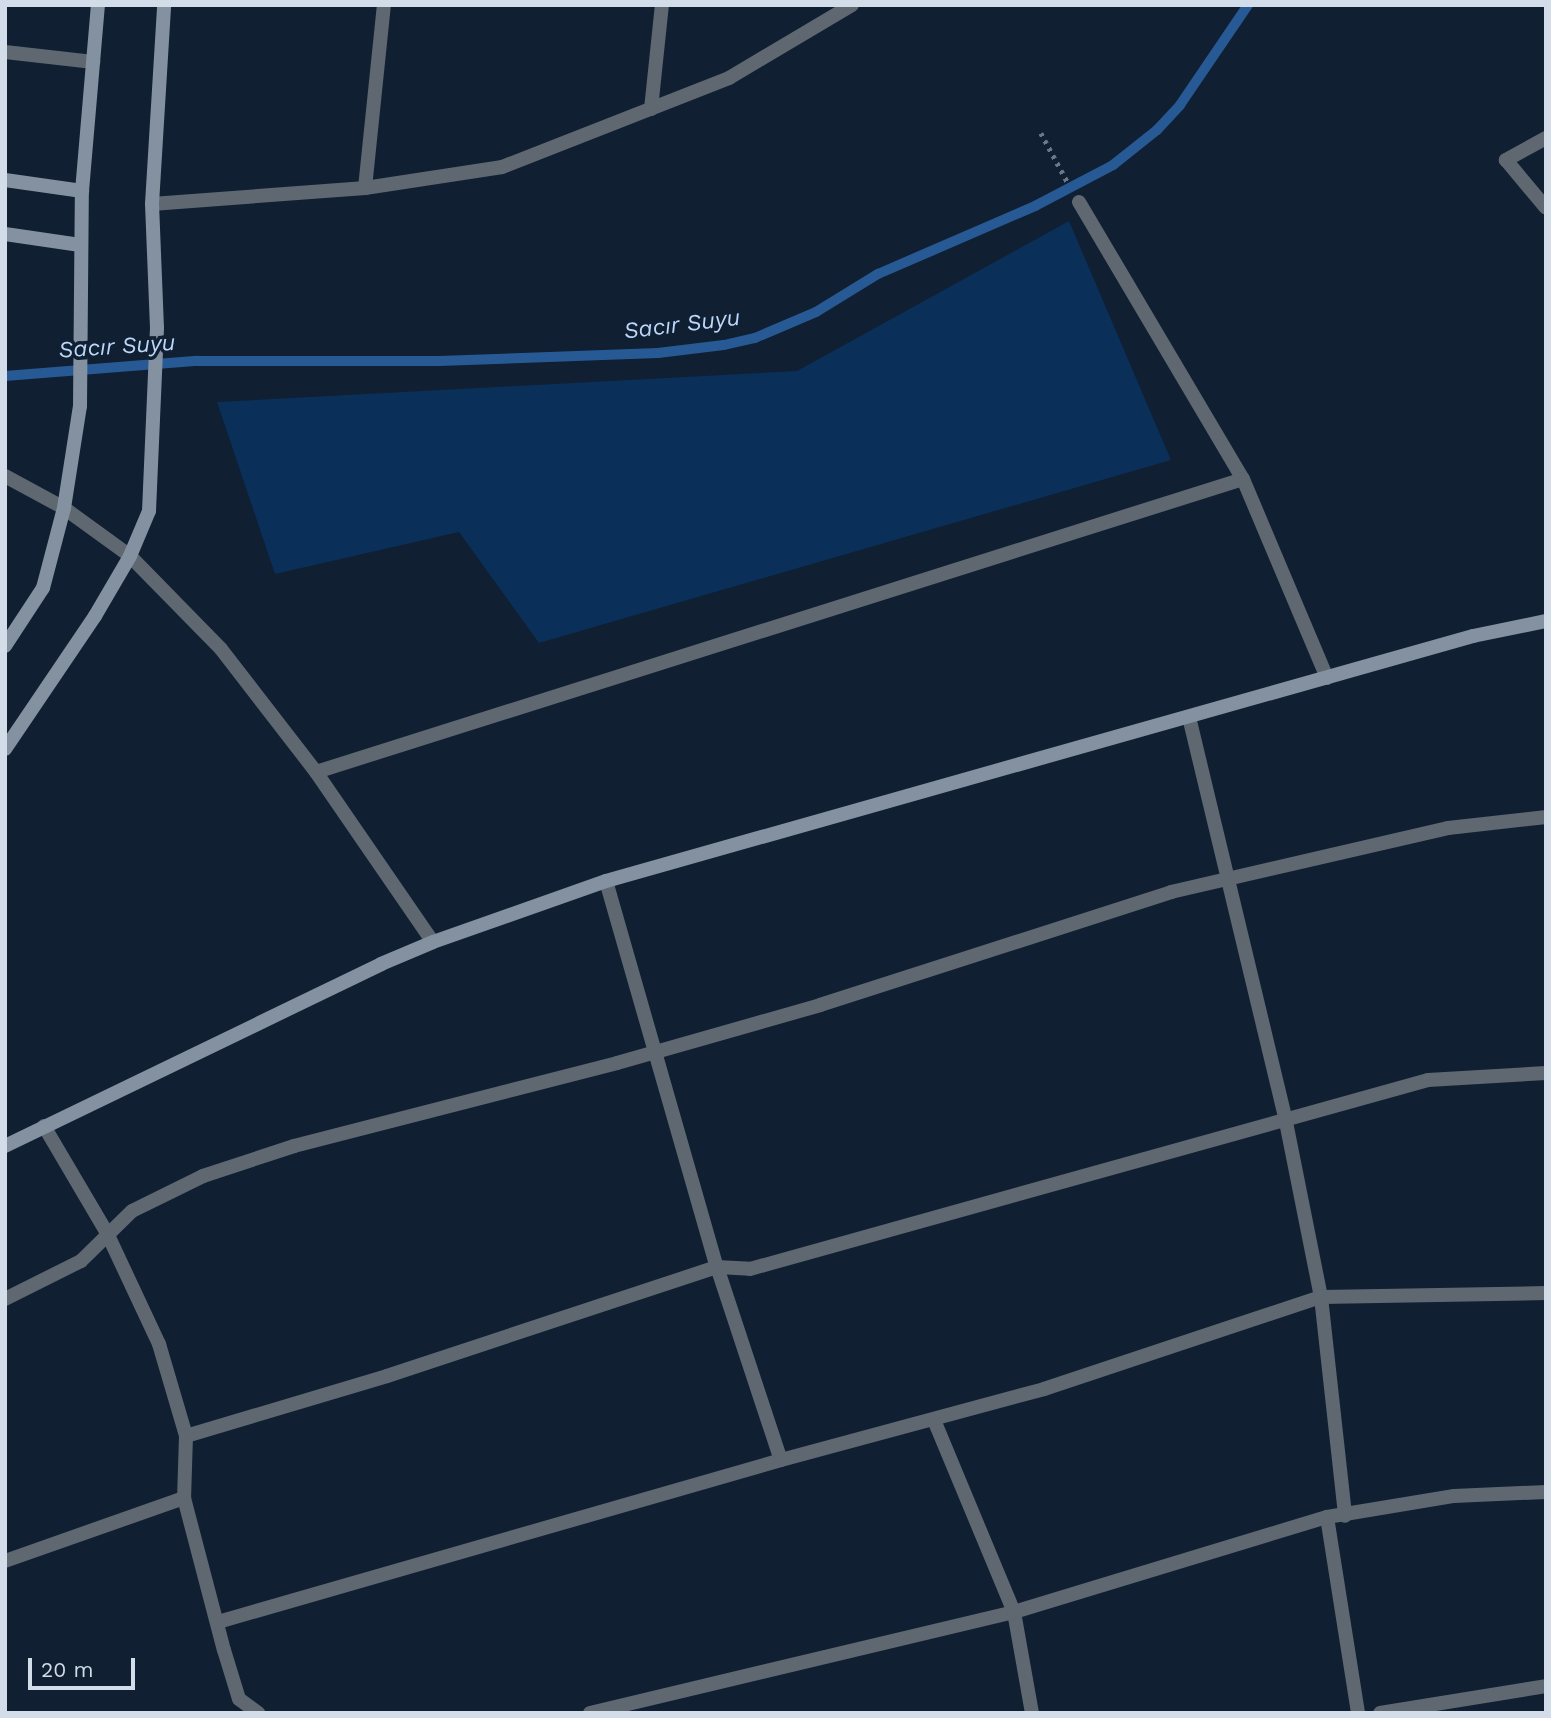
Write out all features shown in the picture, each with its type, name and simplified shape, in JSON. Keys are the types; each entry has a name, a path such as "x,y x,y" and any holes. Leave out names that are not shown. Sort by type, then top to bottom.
{"street":[{"path":"5,646 43,588 64,508 80,406 83,318 80,245 82,191 98,5"},
{"path":"5,749 95,616 130,556 149,511 156,328 152,204 164,5"},
{"path":"365,188 384,5"},
{"path":"652,109 662,5"},
{"path":"152,204 365,188 502,167 729,78 852,5"},
{"path":"5,52 93,62"},
{"path":"1546,138 1506,160 1546,208"},
{"path":"5,180 82,191"},
{"path":"1079,202 1243,479 1327,678"},
{"path":"5,234 80,245"},
{"path":"5,476 64,508 130,556 221,649 316,772 433,942"},
{"path":"316,772 1243,479"},
{"path":"5,1146 433,942 606,881 1474,636 1546,621"},
{"path":"1189,717 1286,1122 1321,1297 1345,1516"},
{"path":"5,1299 81,1261 132,1211 203,1176 294,1146 656,1052 820,1005 1171,892 1448,828 1546,817"},
{"path":"606,881 717,1267 781,1460"},
{"path":"186,1436 387,1376 717,1267 750,1269 1286,1122 1428,1080 1546,1073"},
{"path":"44,1126 107,1233 159,1345 186,1436 184,1498 239,1699 255,1712"},
{"path":"218,1622 781,1460 1044,1389 1321,1297 1546,1293"},
{"path":"934,1420 1014,1612 1032,1713"},
{"path":"590,1713 1014,1612 1328,1517 1454,1496 1546,1492"},
{"path":"5,1561 184,1498"},
{"path":"1328,1517 1358,1713"},
{"path":"1380,1713 1546,1686"}],"path":[{"path":"1041,133 1079,202"}],"shaded area":[{"path":"1069,221 1171,460 539,643 459,532 275,574 217,402 797,371"}],"waterway":[{"name":"Sacır Suyu","path":"5,376 197,361 439,361 658,353 724,345 755,338 816,312 878,274 1035,206 1113,165 1157,130 1180,105 1248,5"}]}
